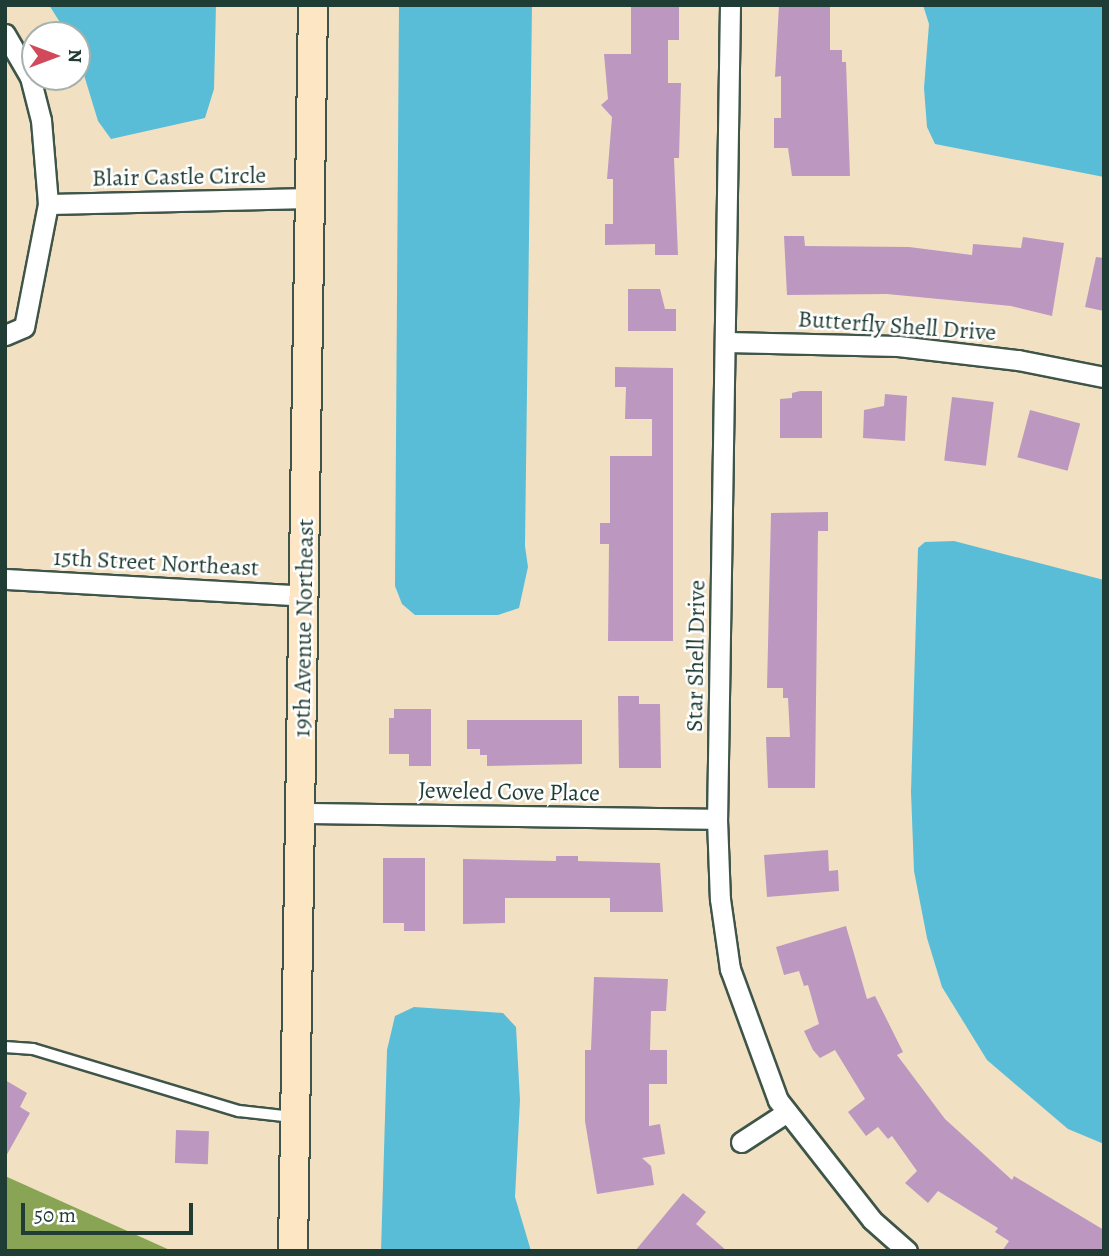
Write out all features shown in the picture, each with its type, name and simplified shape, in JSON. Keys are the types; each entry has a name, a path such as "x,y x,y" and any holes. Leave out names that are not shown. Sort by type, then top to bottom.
{"street":[{"name":"19th Avenue Northeast","path":"293,1251 313,5"},
{"name":"Star Shell Drive","path":"730,5 727,342 717,820 720,899 730,969 778,1100 872,1220 907,1251"},
{"path":"5,34 30,76 41,120 48,204 24,327 5,335"},
{"name":"Blair Castle Circle","path":"48,204 311,198"},
{"name":"Butterfly Shell Drive","path":"727,342 898,346 1018,360 1104,377"},
{"name":"15th Street Northeast","path":"5,579 304,596"},
{"name":"Jeweled Cove Place","path":"301,813 717,820"},
{"path":"741,1142 787,1112"}],"lane":[{"path":"5,1047 33,1049 239,1111 295,1117"}],"green space":[{"path":"5,1176 172,1251 5,1251"}],"water":[{"path":"49,5 216,5 214,89 205,118 111,139 98,121 89,91 91,91 91,21 59,21"},
{"path":"399,5 532,5 525,546 528,567 519,608 498,615 415,615 402,604 395,586"},
{"path":"923,5 1104,5 1104,177 935,144 927,127 924,88 929,24"},
{"path":"954,541 1104,580 1104,1144 1068,1129 987,1060 942,987 927,938 914,871 911,792 918,548 925,542"},
{"path":"414,1007 503,1013 516,1027 520,1100 515,1197 531,1251 381,1251 387,1050 395,1016"}],"building":[{"path":"631,5 679,5 679,40 668,40 668,83 681,83 679,158 674,158 678,255 655,255 655,244 605,245 605,224 613,224 613,179 607,179 612,117 601,105 608,99 604,54 631,54"},
{"path":"779,5 830,5 830,50 842,50 842,62 846,62 850,176 792,176 788,148 774,148 774,118 781,118 781,76 775,77"},
{"path":"784,236 804,236 805,246 909,247 972,255 973,244 1021,248 1023,237 1064,243 1052,316 1011,306 887,294 787,295"},
{"path":"1096,257 1104,258 1104,311 1085,307"},
{"path":"628,289 660,289 665,309 676,309 676,331 628,331"},
{"path":"615,367 673,368 673,641 608,641 609,544 600,544 600,523 610,523 610,456 652,456 652,419 625,419 626,387 615,387"},
{"path":"822,391 822,438 780,438 780,399 792,398 792,393"},
{"path":"885,394 907,396 905,441 863,438 864,410 884,406"},
{"path":"952,397 994,402 986,466 944,461"},
{"path":"1030,410 1080,423 1068,471 1017,457"},
{"path":"828,512 828,531 818,531 815,788 768,788 766,737 790,737 788,698 783,698 783,688 767,688 771,513"},
{"path":"618,696 639,696 639,704 660,704 661,768 619,768"},
{"path":"394,709 431,709 431,766 409,766 409,754 389,754 389,718 394,718"},
{"path":"467,720 582,720 582,764 487,766 487,755 480,755 480,749 467,749"},
{"path":"828,850 829,871 838,870 839,891 767,897 764,855"},
{"path":"556,856 578,856 578,861 660,863 663,912 610,912 610,898 505,898 505,923 463,924 463,859 556,861"},
{"path":"383,858 425,858 425,931 404,931 404,923 383,923"},
{"path":"846,926 867,999 875,996 903,1052 897,1055 945,1119 1012,1180 1014,1176 1104,1230 1104,1251 1002,1251 1009,1241 995,1232 998,1228 938,1191 928,1203 905,1183 917,1171 892,1136 888,1139 878,1127 866,1136 848,1112 865,1099 835,1050 820,1058 813,1050 804,1031 819,1024 808,985 804,986 799,971 784,975 776,947"},
{"path":"594,977 668,979 666,1011 651,1011 650,1050 667,1050 667,1084 649,1084 649,1126 660,1124 665,1154 642,1158 651,1166 654,1185 597,1194 585,1121 585,1050 591,1050"},
{"path":"5,1080 27,1093 20,1107 30,1113 5,1158"},
{"path":"176,1130 209,1131 208,1164 175,1163"},
{"path":"683,1193 706,1212 696,1224 727,1251 635,1251"}]}
